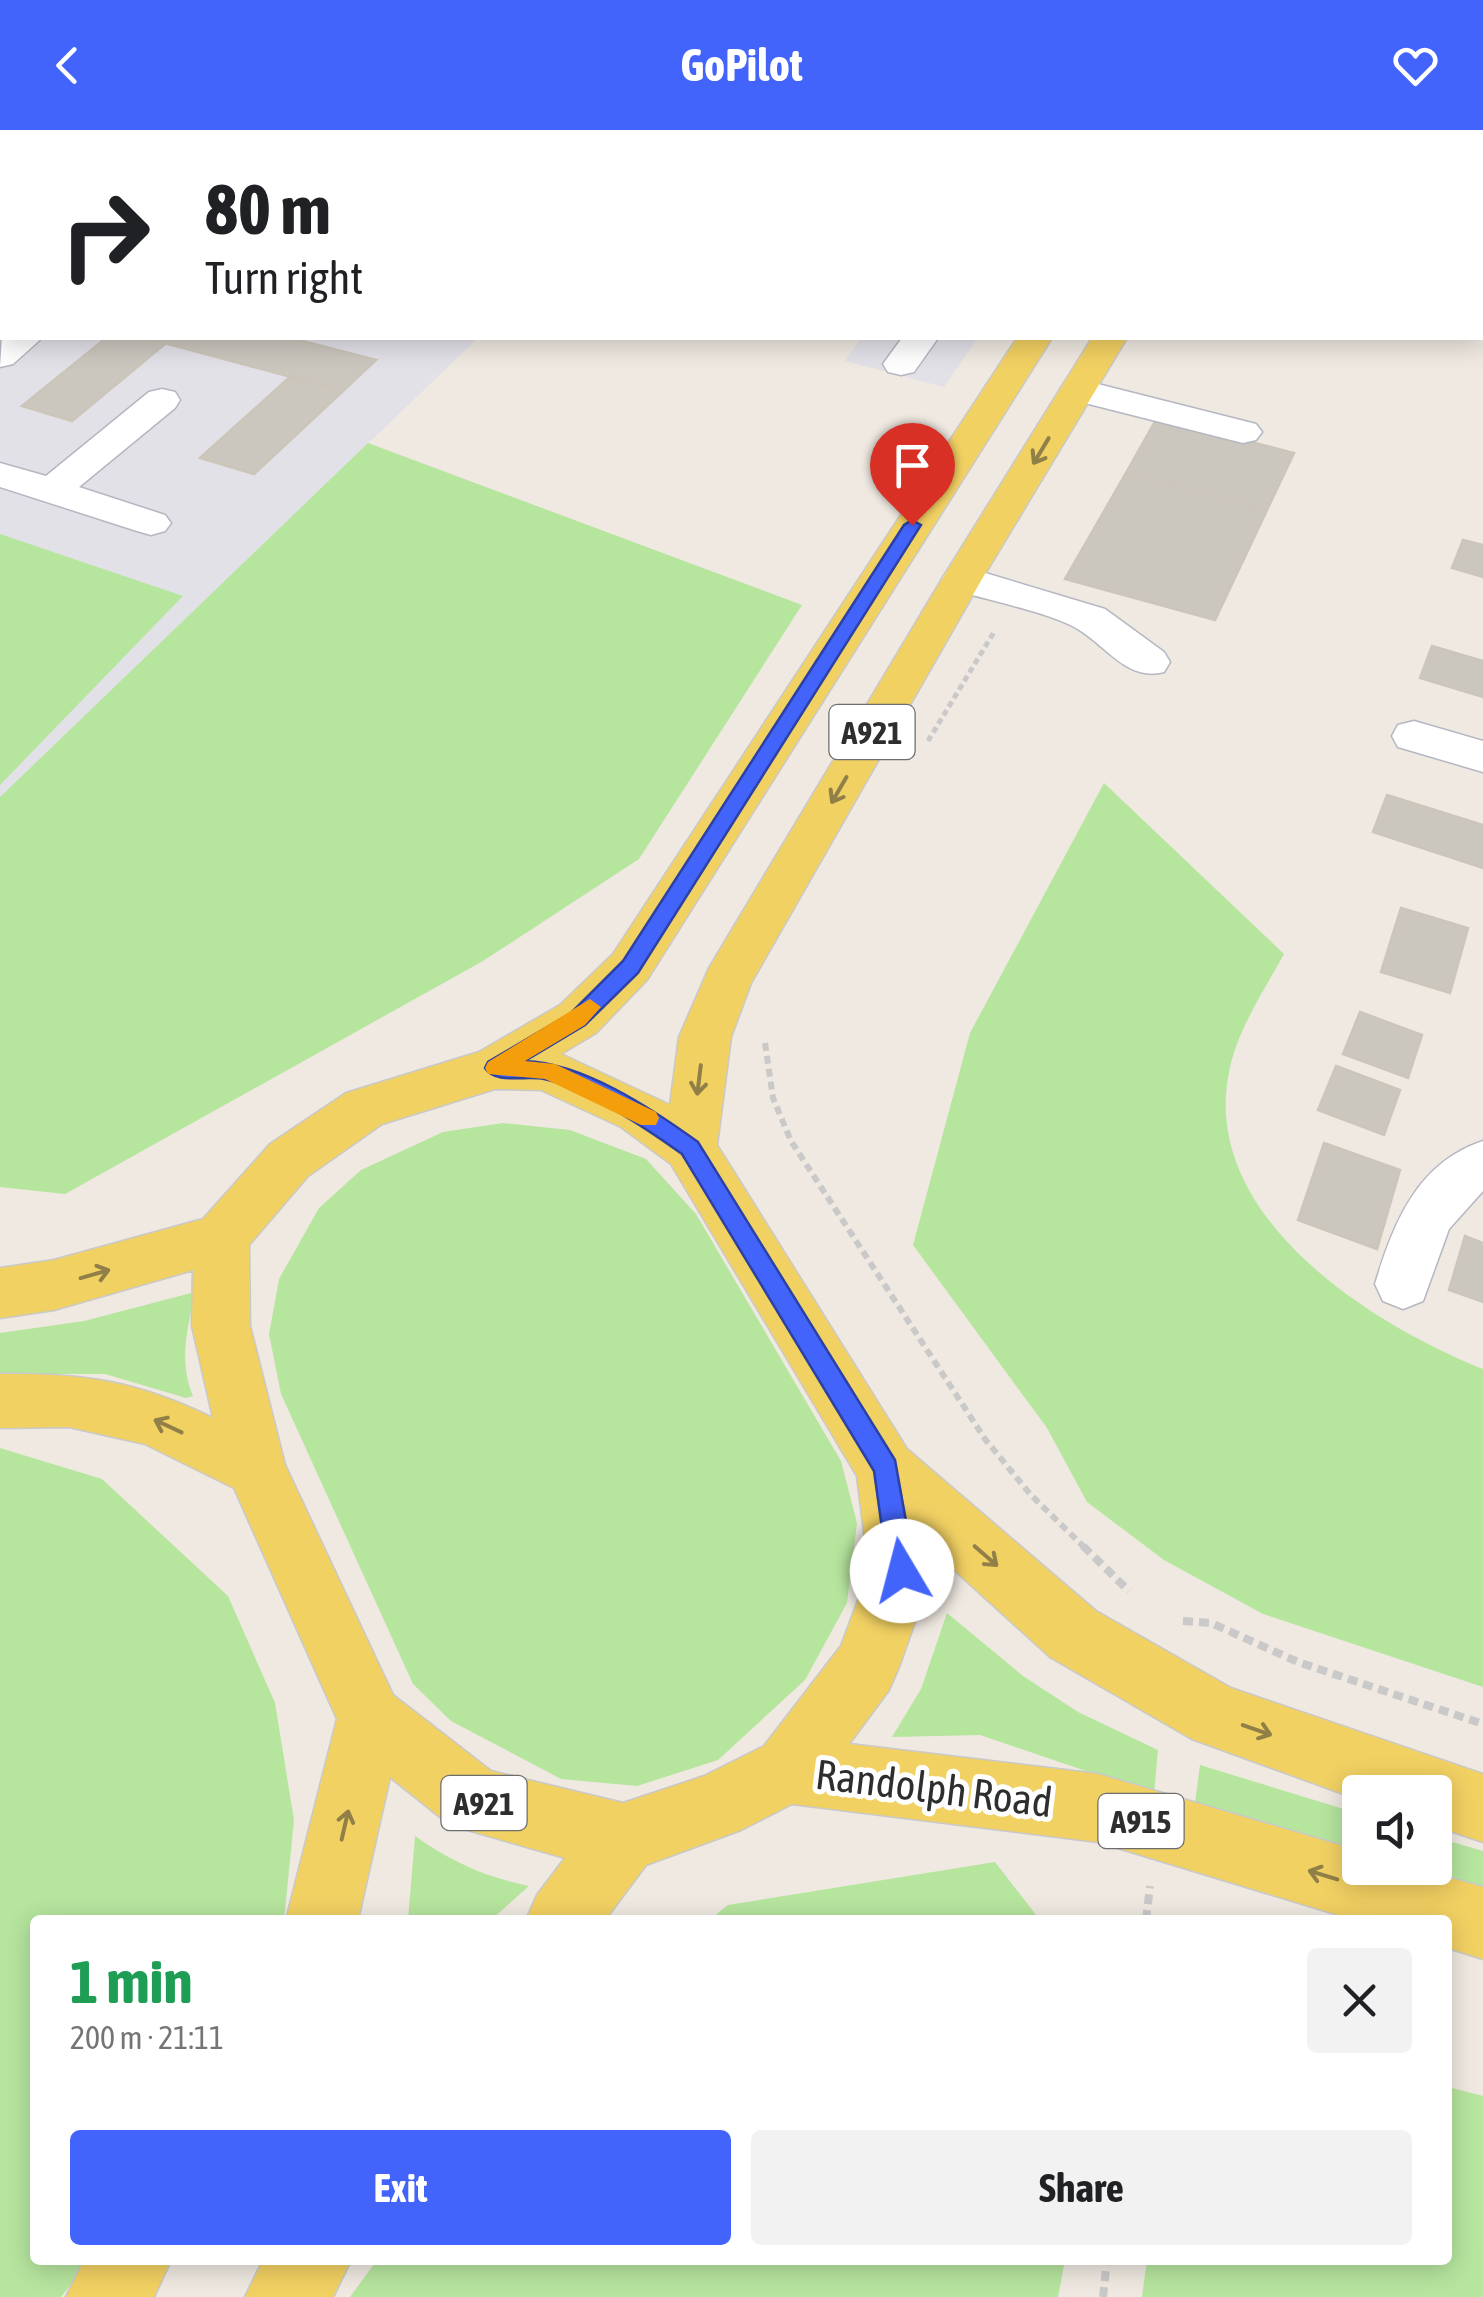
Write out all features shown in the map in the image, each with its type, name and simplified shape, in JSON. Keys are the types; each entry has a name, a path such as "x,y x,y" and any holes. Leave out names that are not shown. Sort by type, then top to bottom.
{"main road":[{"name":"A921","path":"495,1068 547,1070 640,1112 690,1148 886,1468 902,1571 866,1667 788,1770 718,1806 623,1838 474,1801 370,1718 256,1468 221,1326 221,1238 289,1160 365,1108 495,1068 578,1019 630,967 1033,340"},
{"name":"A921","path":"690,1148 704,1037 727,981 962,580 1109,340"},
{"path":"0,1294 54,1285 221,1238"},
{"path":"0,1401 69,1400 154,1419 256,1468"},
{"path":"886,1468 1073,1634 1214,1716 1483,1808"},
{"path":"323,1915 370,1718"},
{"name":"Randolph Road","path":"788,1770 1098,1808 1483,1923"},
{"path":"566,1915 623,1838"},
{"path":"106,2297 128,2265"},
{"path":"285,2297 308,2265"}],"street":[{"path":"0,356 21,340"},
{"path":"1078,390 1243,432"},
{"path":"51,491 162,400"},
{"path":"0,474 151,523"},
{"path":"962,580 1090,618 1150,662"},
{"path":"1414,736 1483,757"},
{"path":"1403,1284 1421,1224 1435,1200 1458,1178 1483,1163"}],"path":[{"path":"920,753 942,723 1016,594"},
{"path":"765,1030 764,1057 773,1098 791,1141 986,1438 1030,1494 1135,1596"},
{"path":"1170,1615 1188,1624 1212,1622 1314,1668 1483,1724"},
{"path":"1103,2297 1106,2265"}],"shaded area":[{"path":"0,340 476,340 0,797"},
{"path":"860,340 977,340 944,387 845,361"}],"green space":[{"path":"368,443 802,605 639,859 483,961 65,1194 0,1187 0,797"},
{"path":"0,534 183,596 0,785"},
{"path":"1104,783 1284,954 1245,1026 1229,1072 1227,1124 1241,1173 1267,1217 1303,1258 1345,1293 1392,1324 1483,1369 1483,1687 1263,1614 1164,1560 1087,1502 1047,1428 913,1245 970,1033"},
{"path":"503,1123 570,1130 646,1159 696,1214 841,1461 857,1523 847,1603 805,1680 718,1760 637,1786 561,1779 451,1721 413,1684 281,1394 269,1334 279,1279 319,1208 361,1170 443,1132"},
{"path":"195,1292 185,1357 193,1396 186,1398 105,1374 0,1374 0,1333 84,1321"},
{"path":"0,1448 102,1479 228,1596 275,1703 294,1820 284,1915 30,1915 30,2265 86,2265 61,2297 0,2297"},
{"path":"947,1613 1023,1676 1078,1712 1158,1750 1154,1794 980,1735 892,1737 921,1689"},
{"path":"1200,1765 1342,1808 1342,1848 1195,1803"},
{"path":"415,1836 469,1867 529,1886 497,1915 408,1915"},
{"path":"1452,1842 1483,1851 1483,1892 1452,1883"},
{"path":"995,1862 1036,1915 715,1915 728,1905"},
{"path":"1452,2088 1483,2096 1483,2297 1142,2297 1146,2265 1452,2265"},
{"path":"373,2265 1064,2265 1058,2297 350,2297"}],"building":[{"path":"104,340 166,343 72,421 22,406"},
{"path":"153,340 299,340 376,360 343,391"},
{"path":"291,376 343,391 254,474 200,458"},
{"path":"1157,418 1294,453 1267,510 1126,473"},
{"path":"1126,473 1267,510 1215,620 1065,579"},
{"path":"1463,540 1483,545 1483,577 1452,568"},
{"path":"1432,646 1483,661 1483,697 1420,678"},
{"path":"1387,795 1483,825 1483,868 1373,832"},
{"path":"1401,908 1468,928 1450,993 1381,972"},
{"path":"1360,1012 1422,1035 1408,1078 1343,1054"},
{"path":"1336,1066 1400,1090 1384,1135 1318,1110"},
{"path":"1324,1143 1400,1170 1377,1249 1298,1220"},
{"path":"1465,1236 1483,1243 1483,1302 1449,1290"}],"slow traffic":[{"path":"590,1007 578,1019 495,1068 547,1070 649,1118"}],"route":[{"path":"902,1571 886,1468 690,1148 640,1112 547,1070 495,1068 578,1019 630,967 912,525"}]}
